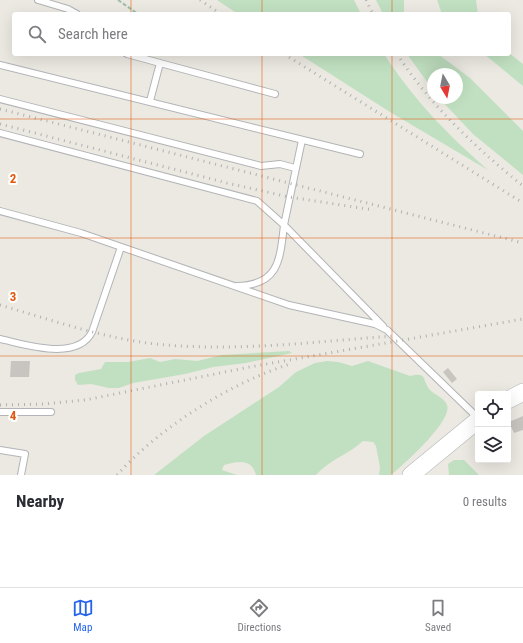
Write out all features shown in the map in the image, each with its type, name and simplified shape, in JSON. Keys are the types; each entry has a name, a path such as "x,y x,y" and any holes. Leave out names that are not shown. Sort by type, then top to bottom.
{"street":[{"path":"511,398 523,392"},
{"path":"411,475 475,422"}],"lane":[{"path":"38,0 68,9 73,12"},
{"path":"134,56 275,94"},
{"path":"150,101 160,63"},
{"path":"0,65 360,154"},
{"path":"0,99 261,166 280,164 295,168"},
{"path":"0,133 248,198 263,206 475,416"},
{"path":"234,286 254,285 270,276 279,259 295,168 302,140"},
{"path":"0,211 48,223 289,305 366,321 387,330"},
{"path":"0,339 52,350 75,345 88,337 92,332 121,248"},
{"path":"0,412 51,412"},
{"path":"0,450 25,454 21,475"}],"path":[{"path":"118,0 135,12"}],"green space":[{"path":"217,0 354,0 360,12 235,12"},
{"path":"376,0 404,0 404,12 382,12"},
{"path":"437,0 476,0 478,12 441,12"},
{"path":"511,55 523,64 523,86 486,56 511,56"},
{"path":"302,56 385,56 395,71 432,116 488,170 390,112"},
{"path":"408,56 441,56 457,68 427,68 427,82"},
{"path":"463,73 523,131 523,175 473,134 445,104 463,104"},
{"path":"289,351 292,353 246,363 213,367 185,374 133,383 119,388 109,388 91,384 78,385 75,380 75,375 101,369 105,362 128,362 150,358 160,362 175,359 197,361 222,355"},
{"path":"327,361 352,366 368,361 410,376 422,376 429,389 446,402 447,412 435,432 416,453 391,475 379,475 380,467 376,446 373,442 363,441 327,465 316,475 256,475 248,463 234,462 224,465 222,470 237,475 154,475 204,436 279,387 296,372 315,363"},
{"path":"454,460 464,460 479,475 449,475 448,464"}],"building":[{"path":"11,361 30,361 29,377 10,377"},
{"path":"448,368 457,379 452,383 443,372"},
{"path":"523,416 523,430 514,433 511,426 511,421"}],"railway":[{"path":"200,0 218,12"},
{"path":"366,0 372,12"},
{"path":"287,56 523,203"},
{"path":"398,56 424,91 455,125 471,141 523,186"},
{"path":"0,109 523,243"},
{"path":"0,124 227,183 289,197 374,210"},
{"path":"0,305 73,327 110,336 147,343 178,346 270,346 393,336"},
{"path":"0,405 44,404 85,400 255,366 523,319"},
{"path":"117,475 153,440 197,409 244,383 267,372 290,364"}]}
